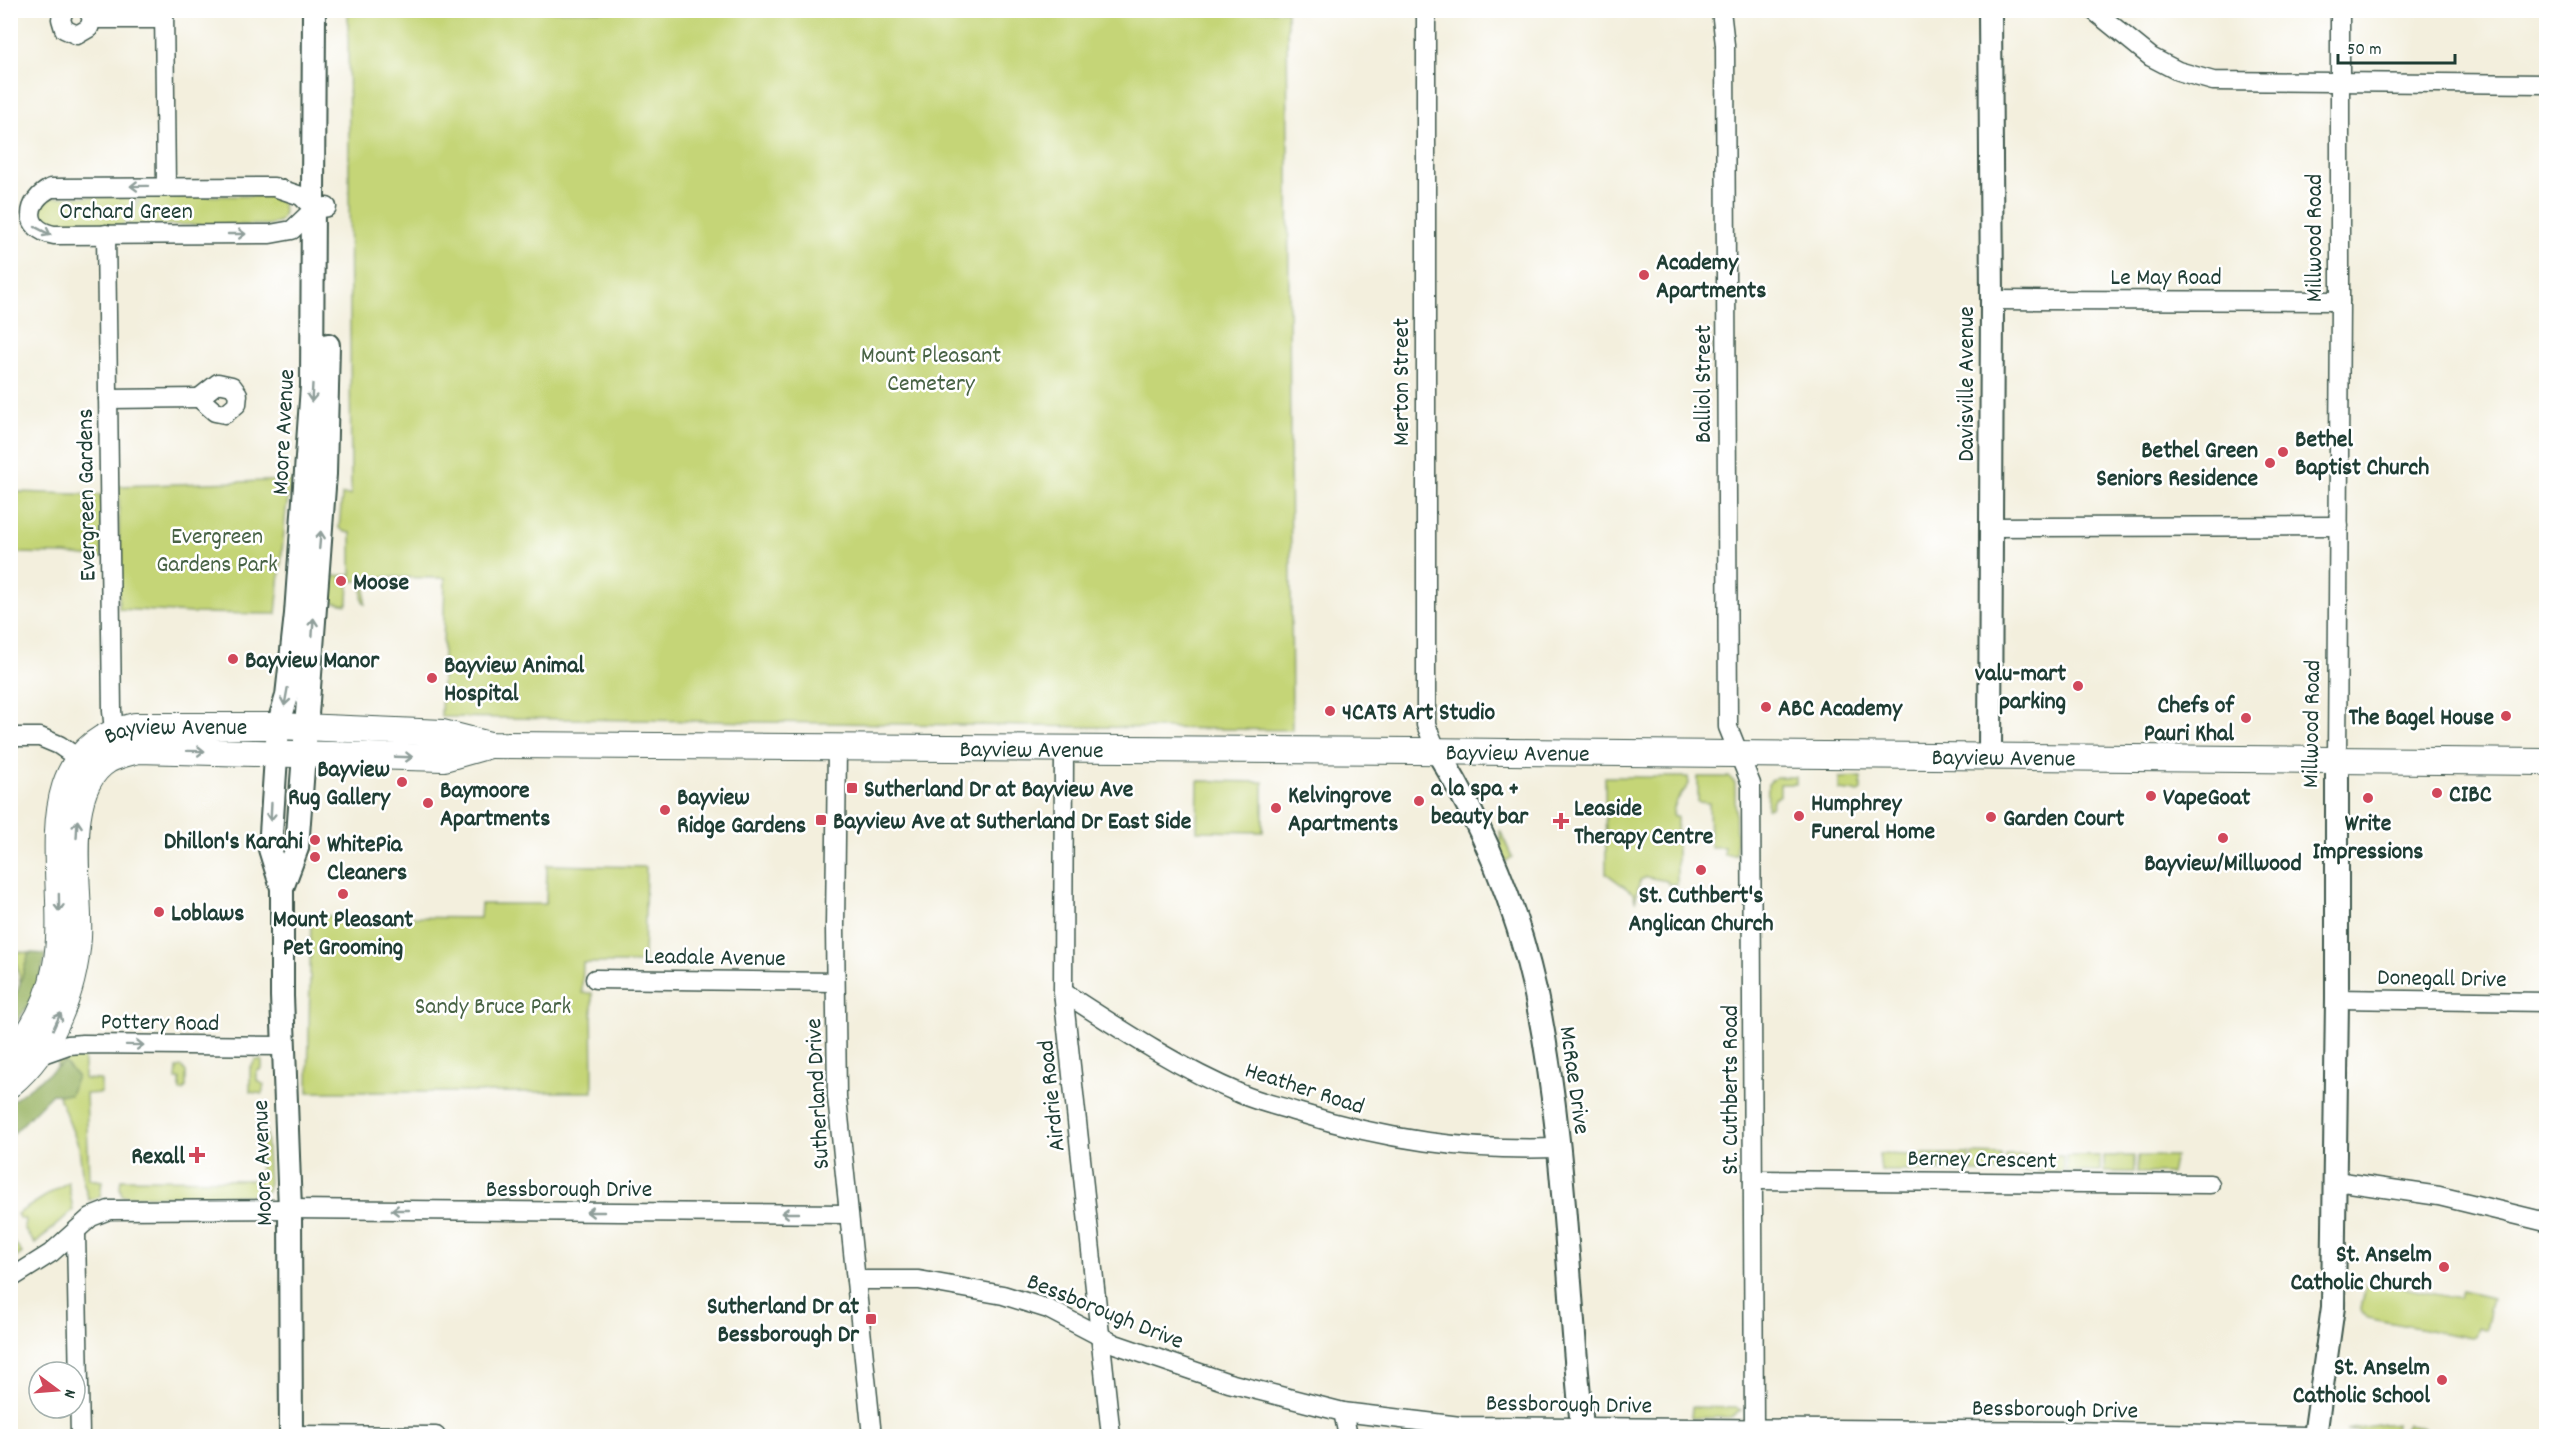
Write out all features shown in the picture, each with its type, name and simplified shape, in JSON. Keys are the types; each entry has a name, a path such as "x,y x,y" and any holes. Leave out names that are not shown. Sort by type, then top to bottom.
{"main road":[{"name":"Bayview Avenue","path":"10,1058 36,1022 47,999 56,965 60,935 59,804 63,791 87,764 107,760 118,742 135,726 278,726 443,733 490,745 1437,751 2547,762"},
{"name":"Bayview Avenue","path":"118,742 138,750 444,758 490,745"},
{"name":"Bayview Avenue","path":"10,1084 37,1056 63,1007 73,971 78,938 77,833 79,804 87,764"}],"street":[{"path":"64,10 62,24 72,34 86,32 90,15 164,15 166,186"},
{"name":"Moore Avenue","path":"314,10 321,208"},
{"name":"Moore Avenue","path":"282,888 297,848 306,727 306,598 326,10"},
{"name":"Merton Street","path":"1426,10 1425,725 1437,751"},
{"name":"Balliol Street","path":"1721,10 1725,45 1728,727 1739,755"},
{"name":"Davisville Avenue","path":"1989,757 1992,527 1990,10"},
{"path":"2093,10 2151,57 2193,76 2237,83 2547,84"},
{"name":"Millwood Road","path":"2315,1437 2333,1308 2336,1181 2340,10"},
{"name":"Orchard Green","path":"274,187 301,196 321,208 292,230 270,234 54,236 42,233 34,225 31,216 32,205 39,194 51,188 274,187"},
{"name":"Evergreen Gardens","path":"106,234 112,711 118,742"},
{"name":"Le May Road","path":"1992,300 2340,301"},
{"path":"108,399 199,398"},
{"path":"1992,527 2339,526"},
{"name":"Moore Avenue","path":"291,1436 290,1209 284,1046 282,888 270,849 278,726 287,696 306,598"},
{"path":"10,737 40,737 59,745 87,764"},
{"name":"Sutherland Drive","path":"837,747 835,981 837,1097 872,1437"},
{"name":"Airdrie Road","path":"1064,749 1063,992 1111,1437"},
{"name":"McRae Drive","path":"1437,751 1479,828 1515,919 1534,989 1548,1063 1558,1148 1582,1432"},
{"name":"St. Cuthberts Road","path":"1739,755 1751,784 1754,1428"},
{"name":"Leadale Avenue","path":"596,979 835,981"},
{"name":"Heather Road","path":"1063,992 1155,1051 1198,1074 1243,1095 1303,1114 1410,1142 1462,1147 1558,1148"},
{"name":"Donegall Drive","path":"2337,999 2547,1002"},
{"name":"Pottery Road","path":"37,1056 68,1045 83,1044 284,1046"},
{"name":"Berney Crescent","path":"1753,1180 2210,1184"},
{"path":"2336,1181 2439,1196 2489,1206 2547,1222"},
{"name":"Bessborough Drive","path":"10,1279 51,1253 76,1233 91,1217 108,1210 263,1211 290,1209 849,1214"},
{"path":"76,1233 80,1437"},
{"name":"Bessborough Drive","path":"856,1280 919,1280 1004,1295 1048,1309 1100,1334 1114,1344 1229,1383 1343,1412 1460,1426 1582,1432 1754,1428 1832,1434 2057,1431 2305,1437"},
{"path":"1343,1412 1348,1437"},
{"path":"291,1436 436,1437"}],"green space":[{"name":"Mount Pleasant Cemetery","path":"348,11 1287,11 1292,730 441,717 445,578 366,577 365,605 362,599 363,581 349,581 346,605 328,601 330,576 351,575 351,533 339,528 342,495 351,495"},
{"path":"138,196 123,226 52,226 44,220 41,213 41,207 51,197"},
{"path":"141,196 275,196 282,204 284,211 280,221 269,225 127,225"},
{"name":"Evergreen Gardens Park","path":"292,480 286,510 276,614 119,609 119,486"},
{"name":"Evergreen Gardens Park","path":"17,492 102,495 102,558 65,554 17,553 11,536 11,508"},
{"path":"1605,777 1688,777 1689,784 1678,799 1673,811 1673,816 1677,816 1677,884 1668,884 1667,881 1646,877 1640,880 1635,902 1634,894 1606,873"},
{"path":"1698,777 1729,777 1735,783 1736,855 1724,855 1724,847 1710,847 1709,803 1698,802"},
{"path":"1776,777 1796,777 1796,784 1780,784 1780,795 1773,800 1771,808 1767,809 1768,784"},
{"path":"1861,777 1861,790 1858,792 1839,790 1839,778"},
{"path":"1198,781 1263,782 1263,832 1197,831"},
{"path":"1500,830 1512,857 1505,862 1501,852"},
{"name":"Sandy Bruce Park","path":"547,865 646,867 644,963 583,963 582,993 592,993 593,1092 308,1092 311,916 480,918 481,904 546,904"},
{"path":"10,951 29,953 20,983 15,954"},
{"path":"29,953 45,954 41,977 34,995 11,1030 11,1001 18,990"},
{"path":"77,1054 84,1057 84,1079 101,1080 101,1093 86,1094 89,1179 102,1181 100,1197 89,1200 83,1181 79,1147 57,1092 57,1062"},
{"path":"256,1060 262,1060 262,1069 257,1071 257,1080 264,1085 262,1094 250,1092 250,1068"},
{"path":"64,1062 77,1076 70,1095 52,1094 11,1136 11,1102"},
{"path":"182,1067 186,1072 186,1087 180,1091 180,1079 176,1079 177,1068"},
{"path":"261,1131 266,1131 269,1183 267,1191 261,1195 122,1196 121,1179 260,1180"},
{"path":"1879,1154 1913,1155 1912,1171 1881,1171"},
{"path":"1915,1154 1941,1154 1941,1171 1916,1171"},
{"path":"1943,1154 1969,1154 1968,1172 1943,1171"},
{"path":"1972,1154 2002,1155 2002,1172 1972,1172"},
{"path":"2006,1155 2031,1155 2030,1172 2005,1171"},
{"path":"2038,1155 2063,1156 2063,1172 2038,1172"},
{"path":"2066,1156 2100,1156 2100,1172 2066,1172"},
{"path":"2104,1156 2134,1156 2134,1172 2104,1172"},
{"path":"2138,1156 2175,1156 2171,1173 2137,1173"},
{"path":"68,1182 73,1210 35,1244 24,1228 25,1219 20,1219 17,1214"},
{"path":"11,1238 22,1253 11,1261"},
{"path":"2373,1282 2459,1299 2461,1291 2493,1298 2486,1329 2478,1328 2475,1337 2471,1338 2367,1318 2362,1314 2361,1309 2366,1285"},
{"path":"1692,1407 1741,1410 1731,1417 1691,1418"},
{"path":"2396,1424 2394,1436 2346,1430"},
{"path":"2407,1424 2424,1427 2423,1436 2403,1436"}],"place":[{"name":"Academy Apartments","path":"1644,275"},
{"name":"Bethel Baptist Church","path":"2283,452"},
{"name":"Bethel Green Seniors Residence","path":"2270,463"},
{"name":"Moose","path":"341,581"},
{"name":"Bayview Manor","path":"233,659"},
{"name":"Bayview Animal Hospital","path":"432,678"},
{"name":"valu-mart parking","path":"2078,686"},
{"name":"ABC Academy","path":"1766,707"},
{"name":"4CATS Art Studio","path":"1330,711"},
{"name":"The Bagel House","path":"2506,716"},
{"name":"Chefs of Pauri Khal","path":"2246,718"},
{"name":"Bayview Rug Gallery","path":"402,782"},
{"name":"Sutherland Dr at Bayview Ave","path":"852,788"},
{"name":"CIBC","path":"2437,793"},
{"name":"VapeGoat","path":"2151,796"},
{"name":"Write Impressions","path":"2368,798"},
{"name":"a la spa + beauty bar","path":"1419,801"},
{"name":"Baymoore Apartments","path":"428,803"},
{"name":"Kelvingrove Apartments","path":"1276,808"},
{"name":"Bayview Ridge Gardens","path":"665,810"},
{"name":"Humphrey Funeral Home","path":"1799,816"},
{"name":"Garden Court","path":"1991,817"},
{"name":"Bayview Ave at Sutherland Dr East Side","path":"821,820"},
{"name":"Leaside Therapy Centre","path":"1561,821"},
{"name":"Bayview/Millwood","path":"2223,838"},
{"name":"Dhillon's Karahi","path":"315,840"},
{"name":"WhitePia Cleaners","path":"315,857"},
{"name":"St. Cuthbert's Anglican Church","path":"1701,870"},
{"name":"Mount Pleasant Pet Grooming","path":"343,894"},
{"name":"Loblaws","path":"159,912"},
{"name":"Rexall","path":"197,1155"},
{"name":"St. Anselm Catholic Church","path":"2444,1267"},
{"name":"Sutherland Dr at Bessborough Dr","path":"871,1319"},
{"name":"St. Anselm Catholic School","path":"2442,1380"}]}
